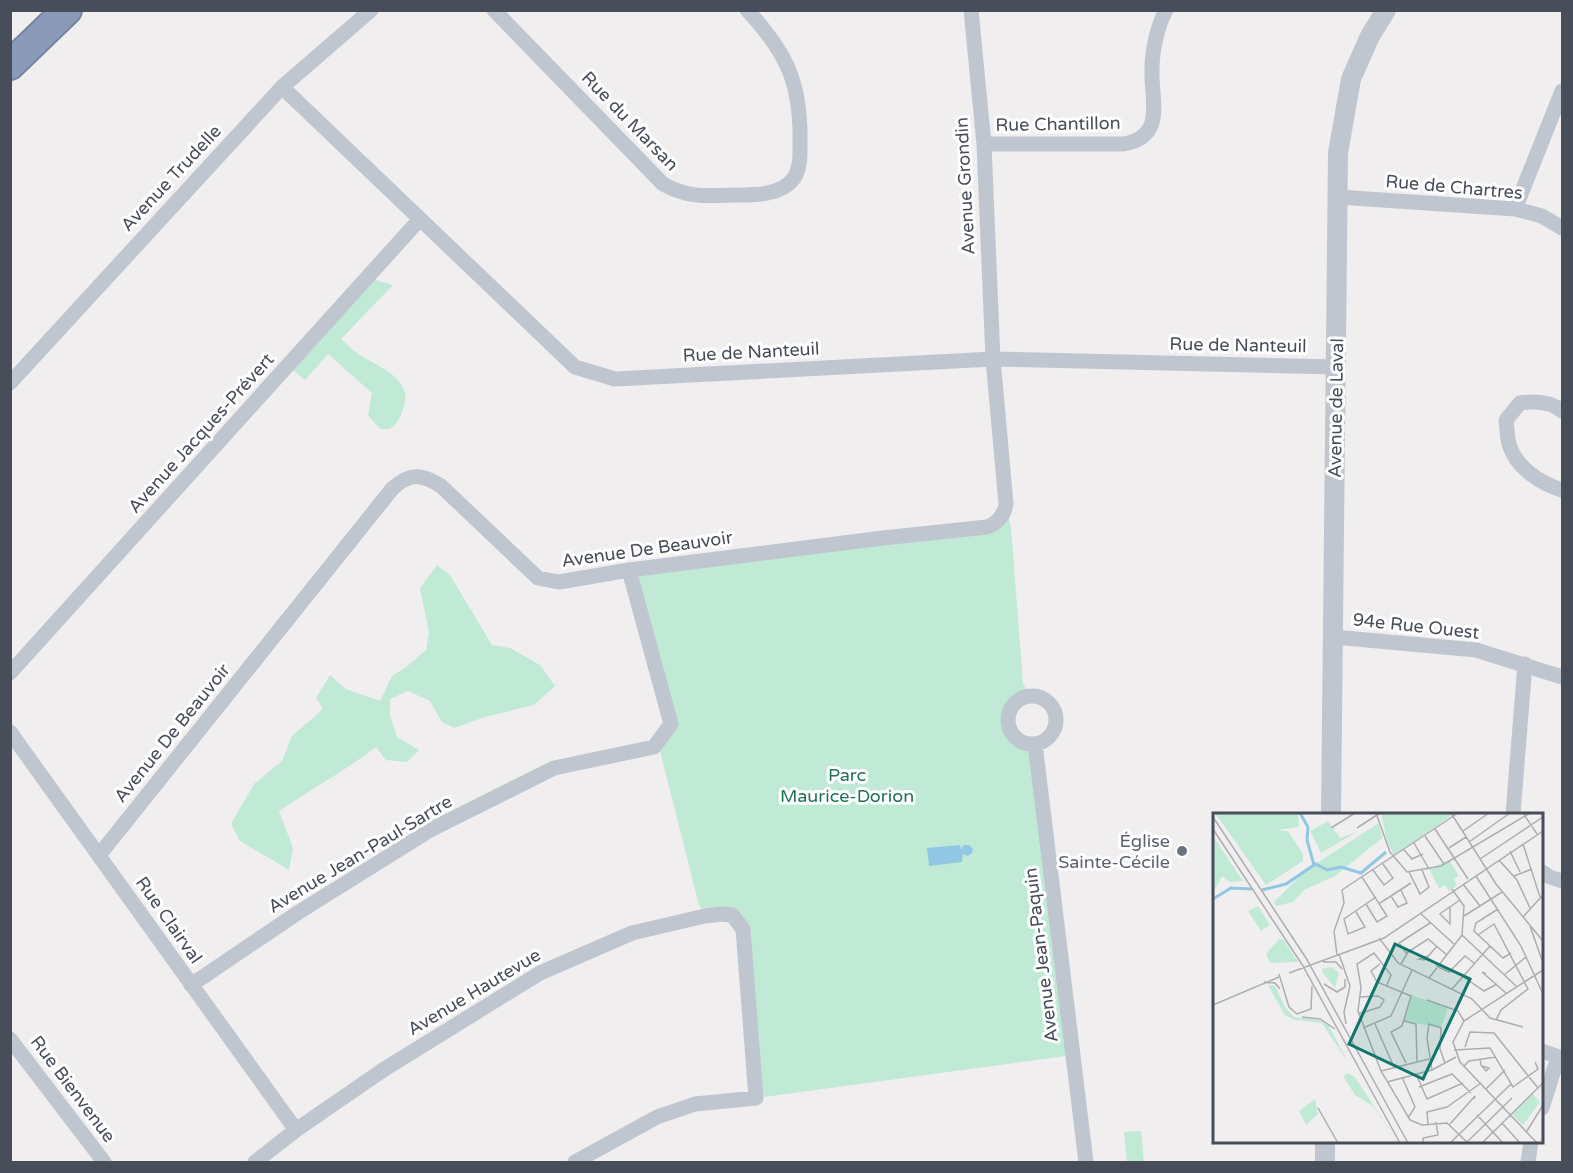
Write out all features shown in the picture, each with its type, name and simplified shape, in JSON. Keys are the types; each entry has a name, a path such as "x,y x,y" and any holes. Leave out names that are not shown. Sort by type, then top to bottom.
{"highway":[{"path":"10,60 49,10"},
{"path":"10,65 67,10"}],"street":[{"name":"Avenue Trudelle","path":"10,383 282,87 371,10"},
{"name":"Rue du Marsan","path":"494,10 663,184 678,192 705,196 757,195 772,192 794,178 800,162 797,91 788,65 770,35 747,10"},
{"name":"Avenue Grondin","path":"971,10 984,144 993,359"},
{"name":"Rue Chantillon","path":"984,144 1124,144 1137,141 1148,134 1154,116 1155,41 1166,10"},
{"name":"Avenue de Laval","path":"1331,813 1338,153 1351,79 1370,36 1386,10"},
{"name":"Rue de Nanteuil","path":"282,87 575,367 615,379 993,359 1336,367"},
{"path":"1515,208 1563,91"},
{"name":"Rue de Chartres","path":"1338,197 1515,208 1542,216 1563,228"},
{"name":"Avenue Jacques-Prévert","path":"10,673 420,219"},
{"name":"Avenue De Beauvoir","path":"100,854 384,498 403,479 414,476 427,477 441,486 538,578 559,582 629,570 987,527 993,525 1004,515 1006,504 993,359"},
{"path":"1563,411 1558,407 1536,401 1520,403 1506,420 1509,443 1517,461 1532,475 1563,490"},
{"name":"Avenue Jean-Paul-Sartre","path":"191,985 298,912 432,829 554,768 654,747 670,724 629,570"},
{"name":"94e Rue Ouest","path":"1334,637 1476,650 1563,677"},
{"path":"1513,813 1525,664"},
{"name":"Rue Clairval","path":"10,732 100,854 296,1130"},
{"name":"Avenue Jean-Paquin","path":"1035,744 1086,1162"},
{"path":"1543,873 1550,878 1563,881"},
{"name":"Avenue Hautevue","path":"255,1162 296,1130 383,1070 540,973 632,933 722,914 732,915 743,929 756,1098 695,1104 657,1117 575,1162"},
{"name":"Rue Bienvenue","path":"13,1047 104,1162"},
{"path":"1543,1051 1560,1057 1543,1105"},
{"path":"1324,1162 1325,1143"},
{"path":"1528,1162 1531,1143"}],"green space":[{"path":"373,279 393,285 341,339 356,353 395,377 404,390 402,413 390,429 380,429 368,415 372,393 328,354 305,380 293,370"},
{"name":"Parc Maurice-Dorion","path":"1006,504 1011,528 1023,683 1029,696 1013,706 1008,720 1013,734 1029,744 1073,1055 756,1098 743,929 732,915 705,916 699,905 658,743 670,724 629,570 987,527"},
{"path":"437,565 450,575 492,645 510,648 540,665 555,686 534,705 485,717 454,728 442,722 430,701 408,691 390,699 390,715 397,737 419,750 407,762 386,760 376,747 279,811 293,848 289,870 240,841 231,824 254,784 282,761 292,736 323,709 316,698 330,675 346,689 380,701 392,676 426,650 429,632 420,588"},
{"path":"1141,1131 1144,1162 1127,1162 1124,1132"}],"water":[{"path":"960,845 961,849 964,845 969,845 973,849 968,856 963,854 962,862 929,866 927,848"}],"place":[{"name":"Église Sainte-Cécile","path":"1182,851"}]}
